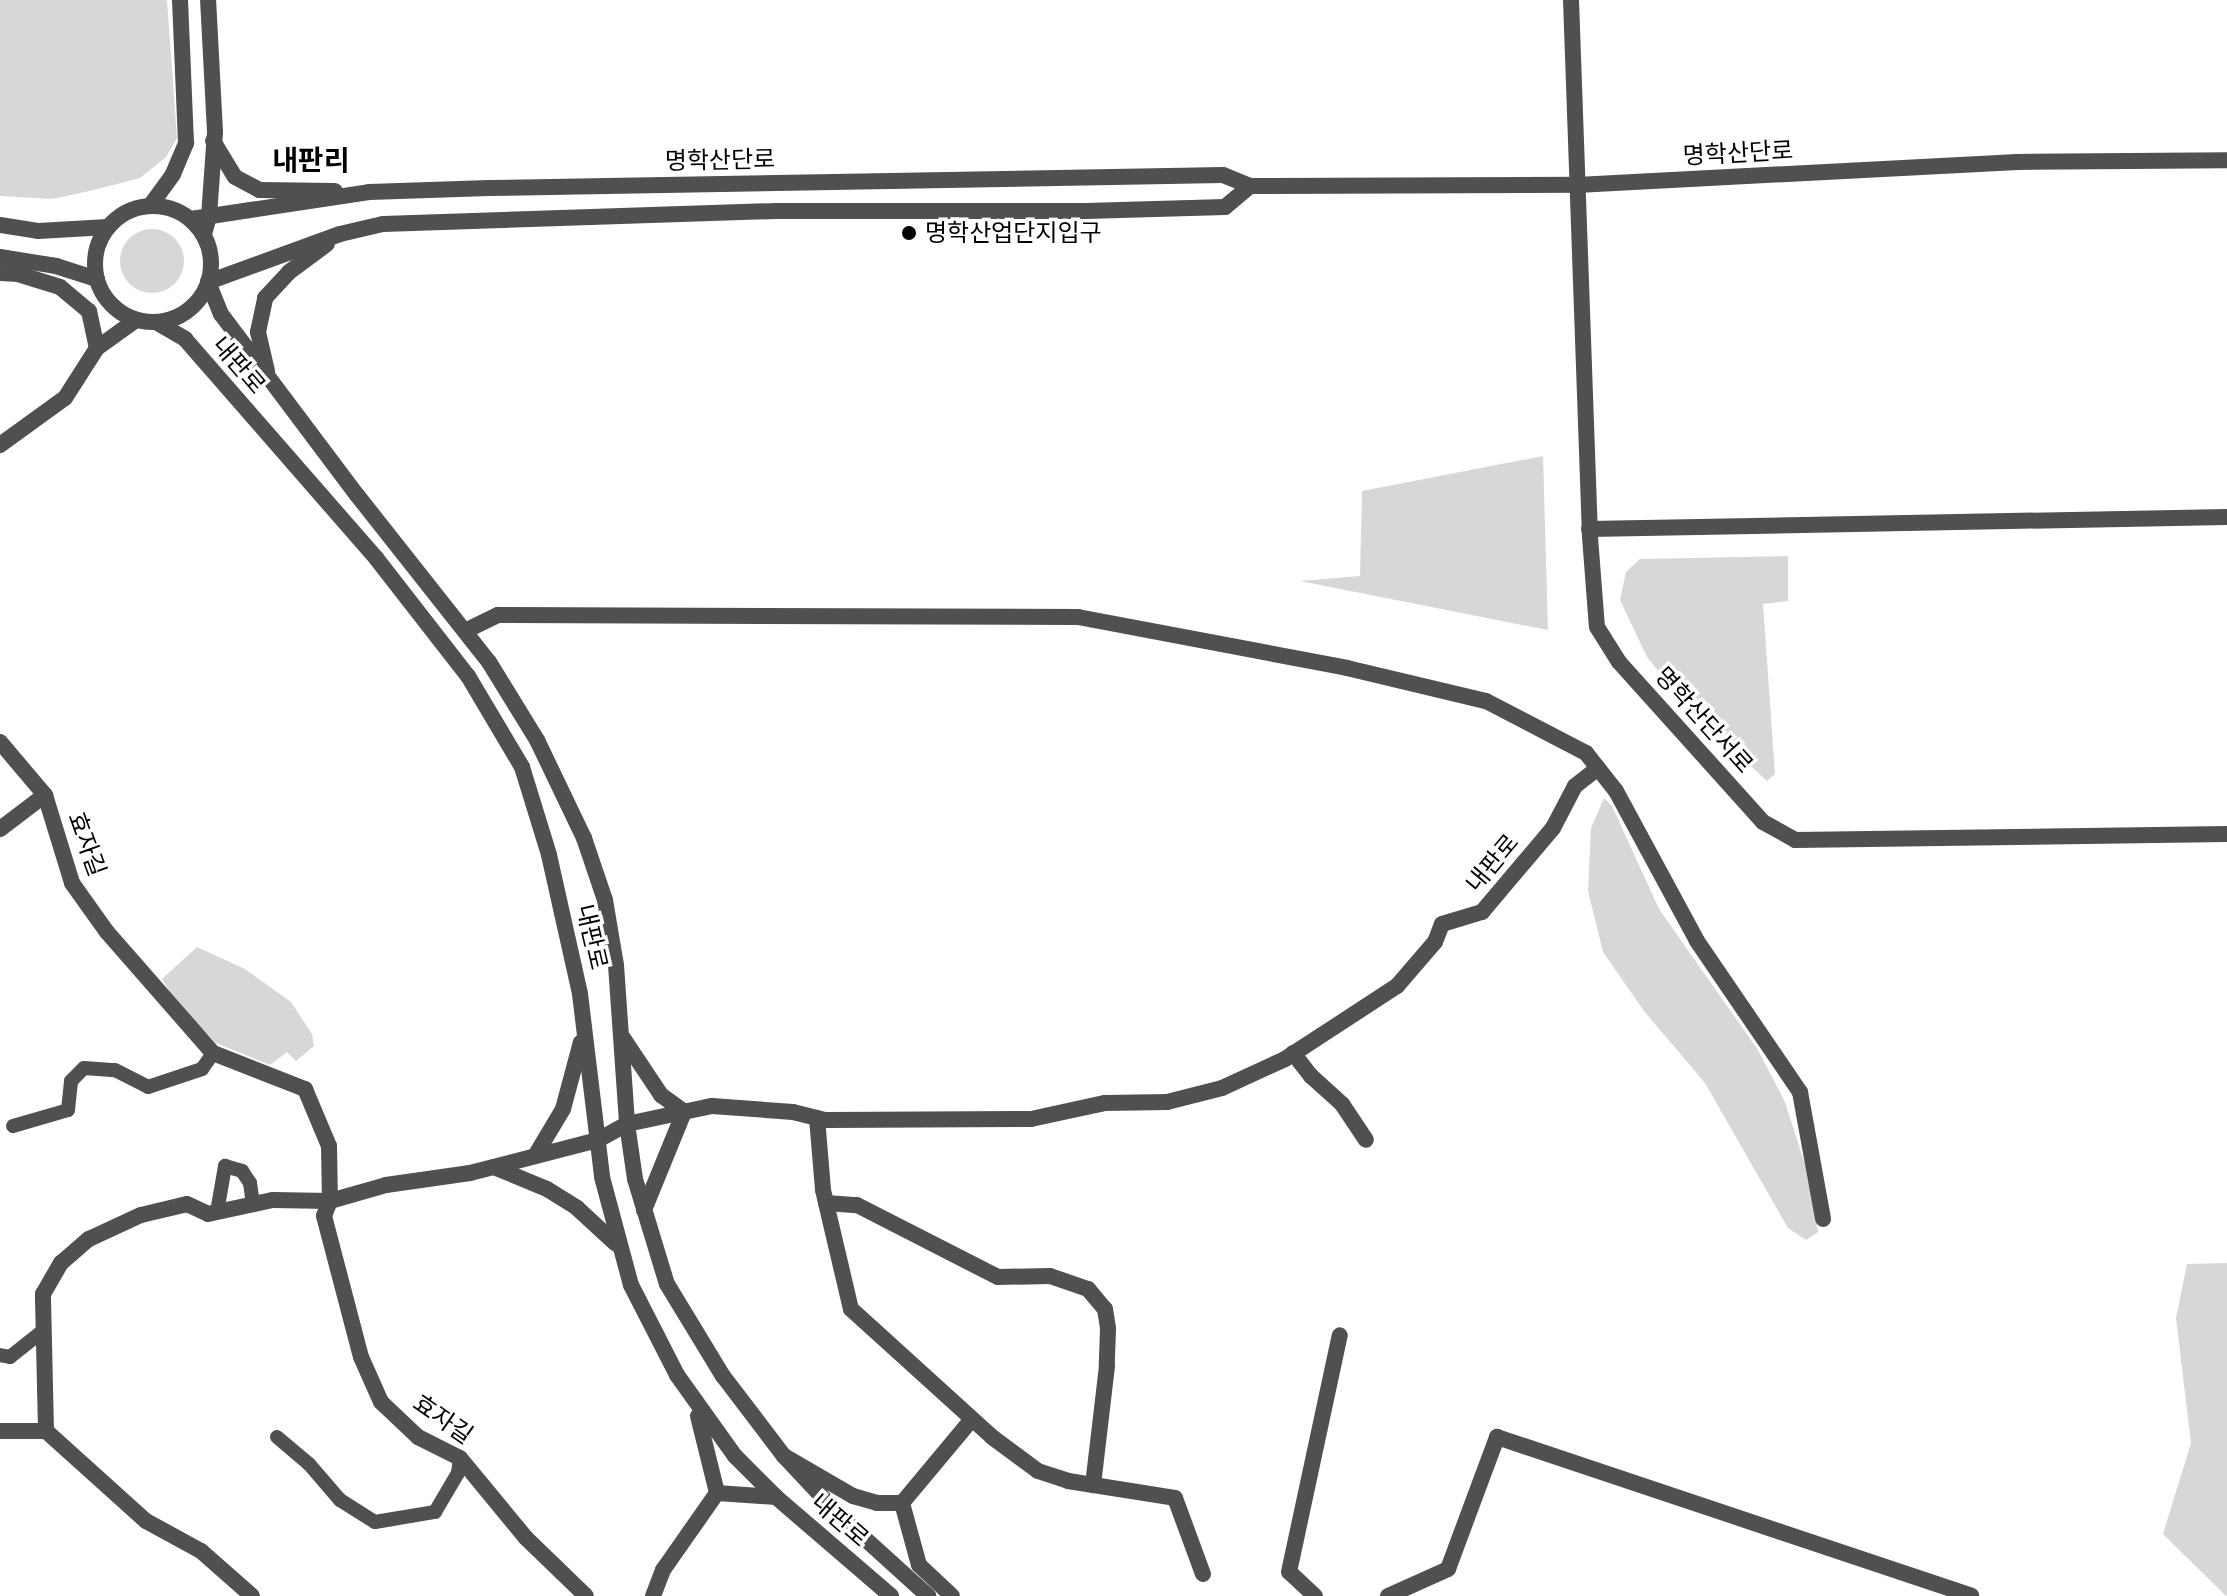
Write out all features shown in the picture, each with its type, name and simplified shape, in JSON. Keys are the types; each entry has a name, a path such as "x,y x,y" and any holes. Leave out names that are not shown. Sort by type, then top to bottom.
{"street":[{"path":"150,206 173,174 186,143 180,0"},
{"path":"204,234 209,216 213,141 208,0"},
{"name":"명학산단서로","path":"1571,0 1589,529 1597,627 1608,646 1763,822 1795,840 2227,834"},
{"path":"213,141 235,177 259,190 364,193"},
{"name":"명학산단로","path":"191,219 364,193 1223,175 1250,186 1577,185 2017,162 2227,160"},
{"path":"208,282 340,234 383,224 777,211 1086,211 1225,207 1250,186"},
{"path":"150,206 175,210 191,219 204,234 211,253 208,282 192,307 175,318 156,322 136,320 119,311 105,296 97,279 95,261 108,227 122,215 150,206"},
{"path":"0,225 38,231 108,227"},
{"path":"268,376 258,332 265,298 289,272 340,234"},
{"path":"0,257 56,266 97,279"},
{"path":"0,273 18,274 60,287 89,311 97,348"},
{"name":"내판로","path":"208,282 221,314 465,631 537,740 584,838 605,900 616,965 627,1124 635,1179 667,1284 723,1376 784,1456 841,1517 928,1596"},
{"path":"0,445 65,398 97,348 136,320"},
{"name":"내판로","path":"156,322 185,339 376,558 468,676 522,767 549,855 584,1029 598,1140 618,1246 650,1327 689,1392 735,1456 776,1497 891,1596"},
{"path":"1589,529 2227,517"},
{"path":"465,631 498,615 1078,617 1347,668 1486,701 1586,753 1616,791 1697,941 1800,1092 1823,1219"},
{"name":"효자길","path":"0,742 45,795 72,883 107,932 213,1053 305,1089 329,1146 330,1201 324,1216 361,1357 381,1402 418,1437 460,1458 526,1538 586,1596"},
{"name":"내판로","path":"627,1124 712,1106 793,1112 817,1118 1031,1119 1105,1103 1167,1102 1222,1088 1293,1053 1397,986 1435,942 1442,924 1482,912 1553,828 1575,786 1598,768"},
{"name":"효자길","path":"0,829 45,795"},
{"path":"535,1156 563,1109 584,1029"},
{"path":"623,1037 661,1095 684,1112 644,1210"},
{"path":"1293,1053 1311,1076 1342,1104 1366,1140"},
{"path":"817,1118 826,1203 851,1309 972,1419 1038,1471 1093,1485 1175,1498 1203,1574"},
{"path":"46,1431 43,1294 61,1263 89,1239 141,1215 187,1204 208,1214 273,1200 330,1201 386,1185 494,1167 598,1140 627,1124"},
{"path":"494,1167 547,1189 577,1208 618,1246"},
{"path":"826,1203 857,1205 998,1277 1050,1276 1088,1289 1105,1309 1108,1329 1107,1366 1093,1485"},
{"path":"1315,1596 1289,1572 1340,1335"},
{"path":"653,1596 663,1570 717,1493 707,1438 689,1392"},
{"path":"902,1503 972,1419"},
{"path":"0,1431 46,1431 146,1521 201,1551 252,1596"},
{"path":"1388,1596 1448,1569 1497,1437 1971,1596"},
{"path":"784,1456 853,1496 877,1503 902,1503"},
{"path":"717,1493 776,1497"},
{"path":"902,1503 919,1565 952,1596"}],"lane":[{"path":"13,1126 68,1110 71,1081 84,1068 115,1070 148,1087 202,1069 213,1053"},
{"path":"217,1212 225,1166 242,1171 250,1183 253,1204"},
{"path":"0,1355 10,1357 44,1330"},
{"path":"277,1437 309,1464 340,1500 375,1522 435,1512 458,1473 460,1458"}],"shaded area":[{"path":"0,0 167,0 177,138 166,157 140,178 94,190 52,199 0,196"},
{"path":"152,229 170,235 178,243 184,261 178,279 170,287 152,293 134,287 126,279 120,261 126,243 134,235"},
{"path":"1543,456 1548,630 1300,581 1360,576 1362,491"},
{"path":"1788,556 1788,601 1763,604 1775,774 1767,781 1689,708 1647,657 1620,600 1626,572 1640,559"},
{"path":"1604,798 1612,806 1659,909 1758,1050 1785,1102 1806,1168 1818,1232 1806,1240 1788,1228 1705,1083 1644,1011 1603,952 1588,891 1591,828"},
{"path":"197,947 245,969 291,1002 312,1034 314,1046 296,1061 287,1052 270,1065 216,1043 176,1002 162,979"},
{"path":"2227,1263 2226,1596 2163,1534 2191,1443 2176,1318 2187,1264"}],"place":[{"name":"명학산업단지입구","path":"909,233"}],"district":[{"name":"내판리","path":"311,160"}]}
